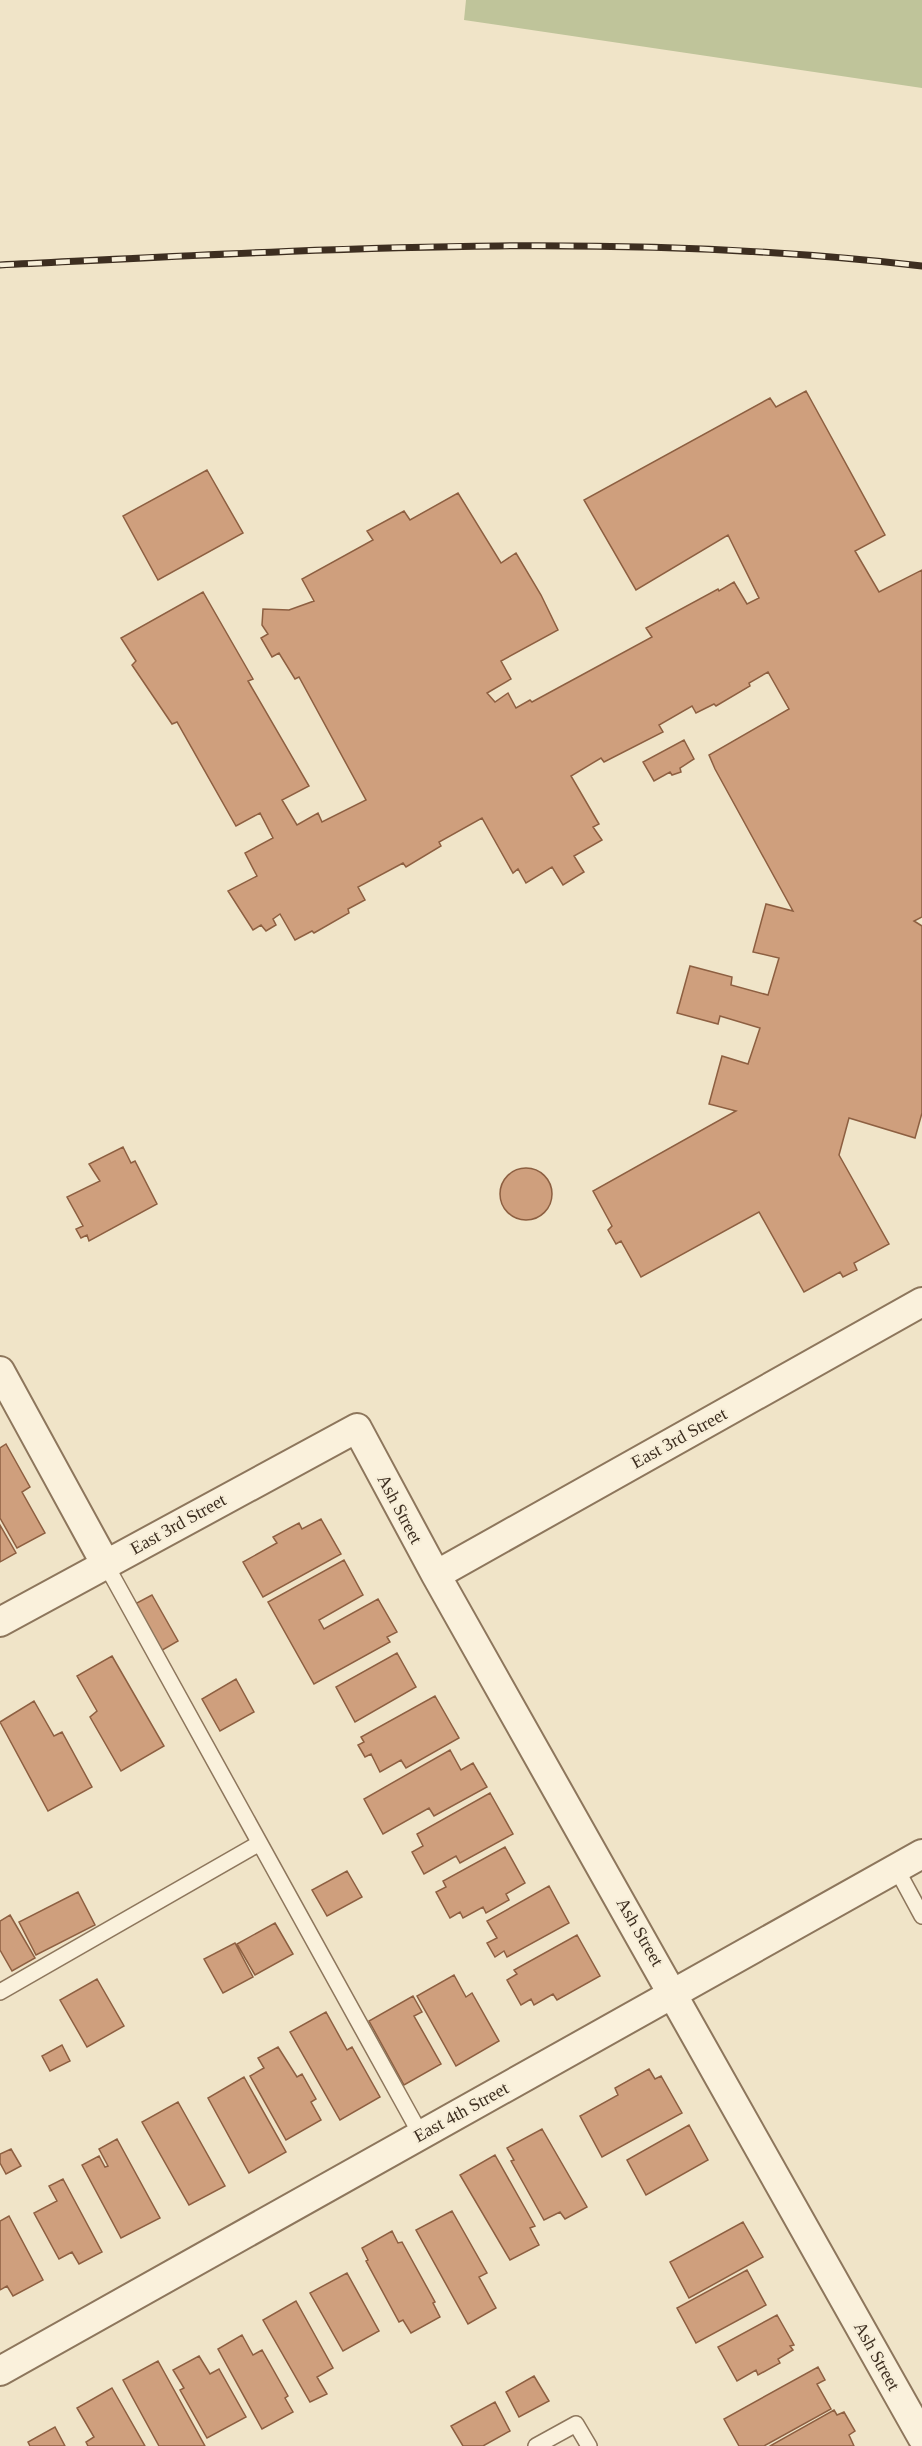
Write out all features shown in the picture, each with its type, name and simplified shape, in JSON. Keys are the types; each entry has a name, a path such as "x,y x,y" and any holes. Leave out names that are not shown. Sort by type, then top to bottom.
{"street":[{"name":"East 3rd Street","path":"436,1575 922,1302"},
{"path":"0,1371 105,1563"},
{"name":"East 3rd Street","path":"0,1622 357,1428"},
{"name":"Ash Street","path":"357,1428 436,1575 674,1993 922,2437"},
{"name":"East 4th Street","path":"0,2371 922,1854"}],"lane":[{"path":"105,1563 258,1844 421,2135"},
{"path":"0,1992 258,1844"},
{"path":"896,1868 922,1916"},
{"path":"536,2446 576,2424 589,2446"}],"green space":[{"path":"466,0 922,0 922,88 464,20"}],"building":[{"path":"806,391 885,535 855,551 879,592 922,570 922,917 914,921 922,926 922,1113 915,1138 849,1118 839,1155 889,1244 854,1263 857,1270 843,1277 840,1272 804,1292 759,1212 641,1277 621,1241 616,1244 608,1230 612,1226 593,1191 736,1111 709,1104 722,1056 748,1064 760,1028 720,1016 718,1024 677,1013 690,966 732,977 731,985 768,995 779,958 753,952 766,904 793,911 709,755 789,709 768,672 749,683 750,686 716,706 714,704 696,713 692,706 659,725 663,732 604,762 601,758 571,776 599,824 593,827 602,840 574,856 584,872 563,885 552,867 526,883 518,869 513,873 482,818 439,842 441,846 406,867 403,863 358,887 365,900 348,909 349,913 314,933 312,931 295,940 280,914 273,919 276,925 266,931 261,925 253,930 228,891 257,876 245,853 273,838 260,813 236,826 177,722 172,724 132,665 136,661 121,638 203,592 253,679 248,681 309,786 282,800 297,825 318,813 322,822 366,800 299,677 295,679 279,653 272,657 261,638 268,634 262,625 263,609 289,610 314,601 302,579 373,540 367,531 404,511 410,520 458,493 501,563 516,553 541,595 558,630 501,661 511,679 487,693 495,702 508,693 516,708 530,700 532,702 652,637 646,628 718,589 719,591 734,582 747,604 759,598 728,535 636,590 584,500 770,398 776,407"},
{"path":"207,470 243,533 158,580 123,516"},
{"path":"684,740 694,759 680,768 681,772 672,775 670,772 654,781 643,762"},
{"path":"123,1147 131,1163 135,1161 157,1204 89,1241 87,1235 81,1238 76,1229 83,1226 67,1197 100,1181 89,1164"},
{"path":"526,1168 536,1170 544,1176 550,1184 552,1194 550,1204 544,1212 536,1218 526,1220 516,1218 508,1212 502,1204 500,1194 502,1184 508,1176 516,1170"},
{"path":"6,1444 30,1487 22,1492 45,1533 17,1548 0,1518 0,1448"},
{"path":"321,1519 341,1554 263,1597 243,1562 277,1543 273,1537 299,1523 302,1529"},
{"path":"0,1525 16,1553 0,1562"},
{"path":"344,1560 363,1595 319,1620 324,1629 378,1599 397,1632 387,1637 390,1642 314,1684 268,1602"},
{"path":"152,1595 178,1641 159,1652 133,1605"},
{"path":"397,1653 416,1687 355,1722 336,1687"},
{"path":"112,1656 164,1746 121,1771 90,1717 97,1711 77,1676"},
{"path":"236,1679 254,1712 220,1731 202,1699"},
{"path":"435,1696 459,1738 406,1768 401,1760 380,1772 371,1754 365,1757 358,1745 364,1742 361,1737"},
{"path":"34,1701 54,1736 62,1732 92,1787 48,1811 0,1722"},
{"path":"450,1750 461,1770 473,1763 487,1787 434,1816 429,1808 383,1834 364,1799"},
{"path":"490,1793 513,1834 460,1863 456,1856 424,1874 412,1852 423,1846 417,1834"},
{"path":"505,1847 525,1883 506,1894 509,1900 486,1913 483,1907 463,1918 460,1912 450,1918 436,1892 446,1887 443,1881"},
{"path":"347,1871 362,1897 327,1916 312,1890"},
{"path":"549,1886 569,1923 507,1957 504,1951 495,1957 487,1943 497,1938 487,1921"},
{"path":"78,1892 95,1925 36,1955 19,1922"},
{"path":"10,1915 35,1958 12,1971 0,1950 0,1921"},
{"path":"275,1923 293,1954 255,1975 237,1944"},
{"path":"577,1935 600,1976 557,2000 553,1994 534,2005 531,1999 521,2005 507,1980 517,1974 514,1970"},
{"path":"235,1943 253,1977 223,1993 204,1959"},
{"path":"454,1975 466,1997 472,1993 499,2041 456,2066 417,1996"},
{"path":"97,1979 124,2026 87,2047 60,2000"},
{"path":"413,1996 422,2012 414,2016 441,2064 404,2085 369,2021"},
{"path":"326,2012 347,2050 352,2047 380,2097 340,2120 290,2032"},
{"path":"62,2045 70,2061 50,2071 42,2056"},
{"path":"278,2047 297,2077 302,2074 316,2099 311,2102 321,2120 286,2140 250,2076 264,2068 258,2058"},
{"path":"649,2069 655,2079 661,2076 682,2113 602,2157 580,2116 618,2095 615,2088"},
{"path":"244,2077 286,2152 249,2173 208,2098"},
{"path":"178,2102 225,2186 189,2205 142,2122"},
{"path":"689,2125 708,2160 646,2195 627,2160"},
{"path":"542,2129 587,2207 565,2219 560,2212 544,2220 511,2161 514,2160 507,2148"},
{"path":"117,2139 160,2218 121,2238 82,2165 99,2156 105,2167 108,2166 99,2149"},
{"path":"11,2149 21,2166 6,2174 0,2163 0,2154"},
{"path":"495,2155 535,2226 530,2228 539,2245 510,2260 460,2175"},
{"path":"63,2179 102,2252 79,2264 72,2252 59,2259 34,2213 57,2201 49,2186"},
{"path":"452,2211 487,2273 479,2277 496,2308 468,2324 416,2230"},
{"path":"9,2216 43,2280 13,2296 7,2286 0,2290 0,2221"},
{"path":"743,2222 763,2257 689,2298 670,2262"},
{"path":"392,2231 398,2243 402,2242 435,2302 433,2303 440,2317 411,2333 403,2320 399,2322 366,2261 368,2260 362,2248"},
{"path":"747,2270 766,2305 696,2343 677,2308"},
{"path":"347,2273 379,2331 343,2351 310,2293"},
{"path":"296,2301 333,2368 317,2377 327,2394 310,2402 263,2320"},
{"path":"777,2315 794,2345 790,2346 793,2350 778,2359 780,2363 758,2375 756,2370 737,2381 718,2347"},
{"path":"242,2335 253,2355 262,2350 288,2396 285,2398 293,2412 262,2429 218,2349"},
{"path":"199,2356 210,2374 219,2369 246,2417 207,2438 180,2390 184,2388 173,2370"},
{"path":"158,2361 205,2446 159,2446 123,2380"},
{"path":"818,2367 825,2380 817,2384 831,2409 764,2446 739,2446 724,2419"},
{"path":"534,2376 549,2401 519,2417 506,2392"},
{"path":"112,2388 145,2446 88,2446 86,2442 94,2437 77,2408"},
{"path":"495,2402 510,2431 483,2446 463,2446 451,2426"},
{"path":"834,2410 837,2415 844,2412 855,2431 849,2435 854,2446 770,2446"},
{"path":"55,2427 65,2446 30,2446 28,2442"}],"railway":[{"path":"0,265 346,249 577,246 807,255 922,266"}]}
